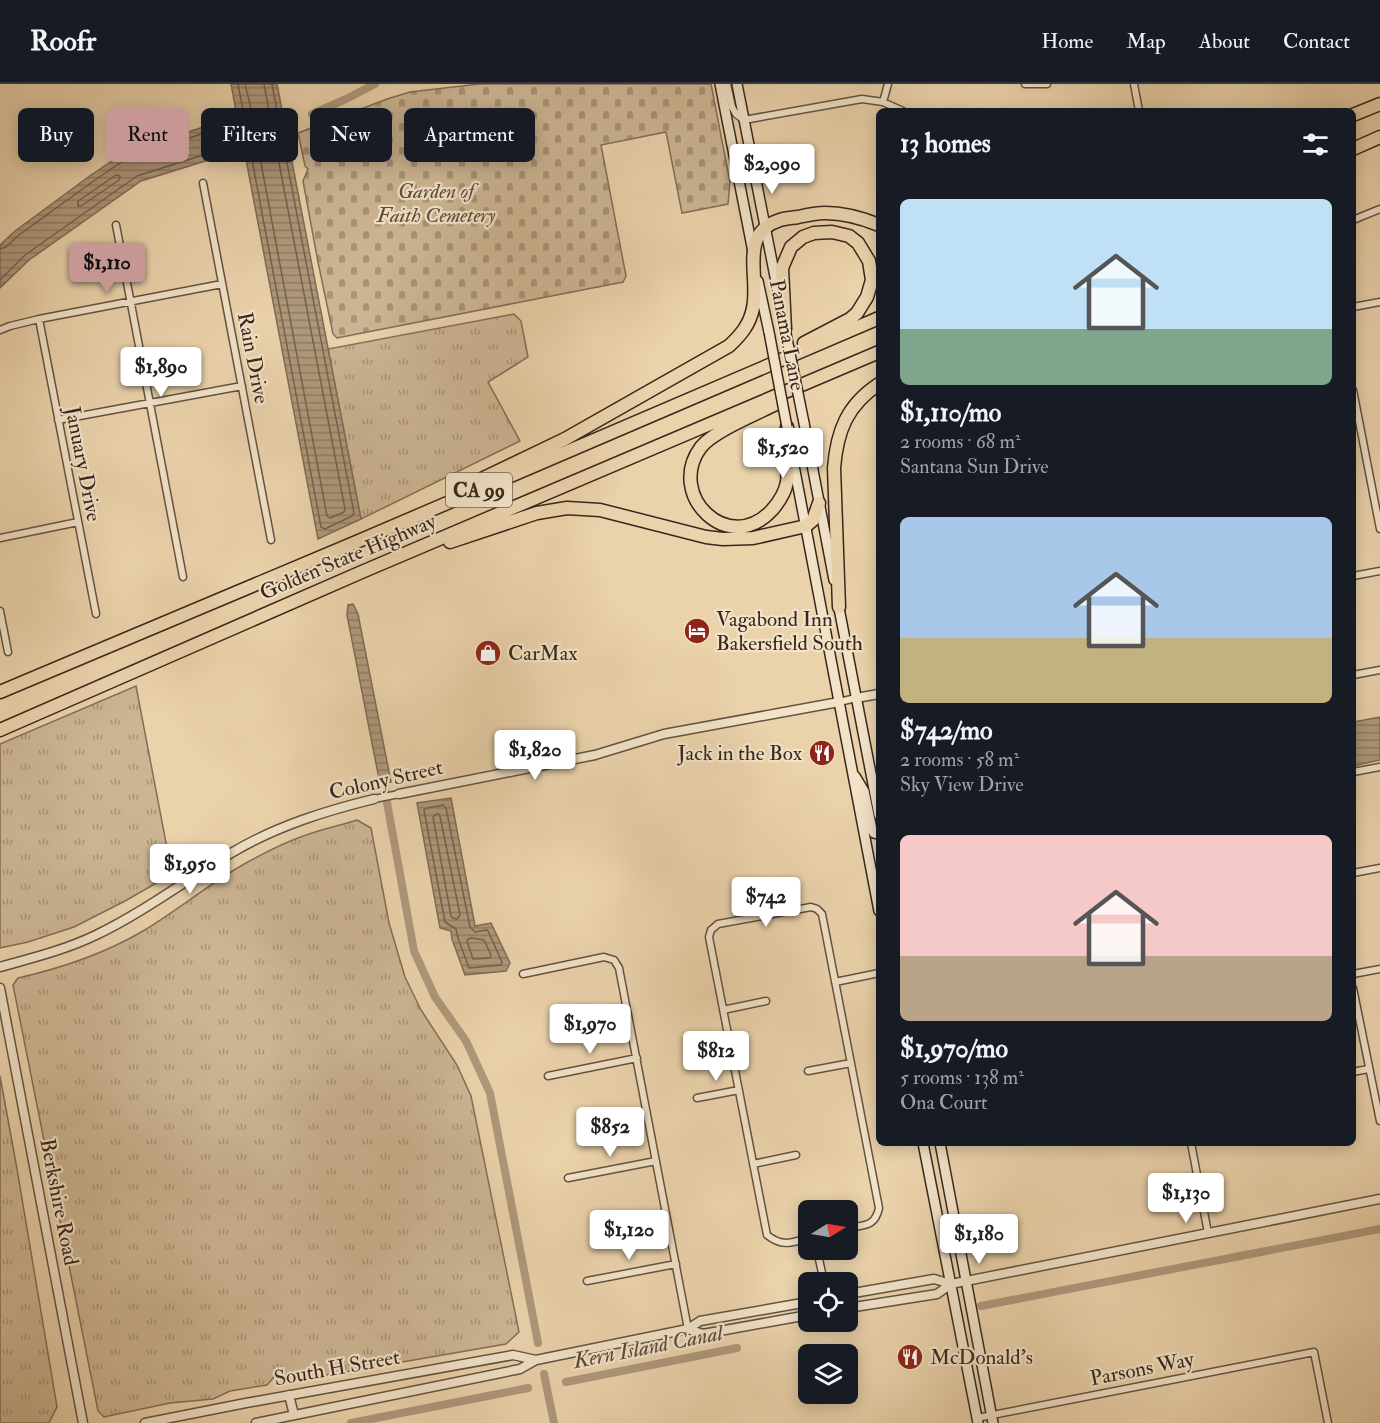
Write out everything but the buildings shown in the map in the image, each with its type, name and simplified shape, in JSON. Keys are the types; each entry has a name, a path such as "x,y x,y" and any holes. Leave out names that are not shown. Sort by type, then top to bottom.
{"highway":[{"path":"1356,114 1380,104"},
{"path":"1356,148 1380,138"},
{"path":"354,543 565,439 729,346 745,329 750,318 755,296 753,252 757,238 765,227 780,219 824,213 842,214 876,224"},
{"path":"697,397 842,323 857,313 870,289 871,270 864,252 849,236 832,232 814,233 803,237 791,247 782,268 785,329"},
{"name":"Golden State Highway","path":"0,692 876,319"},
{"name":"Golden State Highway","path":"0,730 364,571 876,353"},
{"path":"787,427 787,481 777,504 764,518 750,525 735,527 724,525 707,515 693,493 691,475 695,457 707,441 720,432 876,354"},
{"path":"839,607 834,468 836,450 845,419 861,397 876,386"},
{"path":"364,571 553,509 600,510 706,537 723,539 753,538 806,526 813,520 819,503"}],"main road":[{"name":"Panama Lane","path":"720,84 876,896"},
{"name":"Panama Lane","path":"737,84 876,800"},
{"path":"852,772 864,791 872,830 876,833"},
{"path":"924,1146 978,1420"},
{"path":"941,1146 992,1419"}],"street":[{"path":"727,84 732,107 736,114 744,120 862,99 883,102 896,108"},
{"path":"883,102 888,84"},
{"path":"1025,84 1047,84"},
{"path":"1134,84 1138,108"},
{"name":"Rain Drive","path":"203,183 271,540"},
{"path":"1356,219 1380,209"},
{"path":"116,225 183,577"},
{"path":"0,330 39,319 222,284"},
{"path":"1356,306 1380,302"},
{"name":"January Drive","path":"39,319 96,614"},
{"path":"58,420 242,386"},
{"path":"1356,405 1380,529"},
{"path":"0,538 78,522"},
{"path":"1356,575 1380,571"},
{"path":"0,611 8,652"},
{"path":"1356,674 1380,670"},
{"name":"Colony Street","path":"0,967 42,955 98,934 135,915 233,851 262,836 319,813 374,799 595,755 651,737 876,695"},
{"path":"1356,771 1380,767"},
{"path":"1356,872 1380,868"},
{"path":"798,1240 783,1244 767,1235 709,937 711,930 718,924 811,907 822,914 879,1208 877,1217 871,1223 858,1226"},
{"path":"523,974 604,957 614,960 619,968 688,1329"},
{"path":"1356,973 1380,969"},
{"path":"835,982 876,974"},
{"name":"Berkshire Road","path":"0,987 83,1423"},
{"path":"723,1010 766,1001"},
{"path":"1356,1004 1380,1121"},
{"path":"548,1076 637,1058"},
{"path":"808,1071 851,1063"},
{"path":"1356,1071 1368,1069"},
{"path":"697,1098 739,1090"},
{"path":"1192,1146 1208,1233"},
{"path":"753,1164 796,1155"},
{"path":"567,1178 656,1161"},
{"path":"858,1306 937,1294 951,1284 1380,1199"},
{"path":"587,1281 676,1264"},
{"path":"858,1292 934,1279 951,1284"},
{"path":"858,1296 875,1289"},
{"name":"South H Street","path":"256,1423 520,1369 536,1360 688,1329 700,1322 798,1304"},
{"path":"755,1325 798,1312"},
{"name":"South H Street","path":"688,1329 704,1334 798,1317"},
{"name":"Parsons Way","path":"978,1420 1314,1353 1328,1423"},
{"name":"South H Street","path":"144,1423 513,1355 536,1360"},
{"path":"289,1395 294,1415"}],"green space":[{"name":"Garden of Faith Cemetery","path":"479,84 711,84 730,182 728,204 682,213 666,132 601,145 626,276 623,282 337,338 333,334 318,262 303,181 308,169 305,166 298,133 310,128 310,162 392,162 392,108 363,108 410,92"},
{"path":"514,314 521,321 528,357 488,382 520,441 361,519 328,349"},
{"path":"136,686 172,874 74,927 28,942 0,948 0,744"},
{"path":"357,820 371,828 389,923 405,977 421,1010 457,1065 471,1096 519,1332 506,1344 310,1378 303,1371 274,1377 267,1385 230,1391 213,1399 170,1403 104,1417 98,1411 13,985 18,978 51,970 113,947 156,923 233,871 277,847 309,834"},
{"path":"0,1076 57,1407 49,1423 0,1423"}],"water":[{"path":"231,84 277,84 282,108 236,108"},
{"path":"201,128 202,162 141,181 29,260 0,288 0,245 15,231 110,162 189,162 189,132"},
{"path":"246,162 292,162 361,519 318,539"},
{"path":"353,604 358,614 391,782 380,784 347,615 348,605"},
{"path":"1380,717 1380,760 1356,765 1356,721"},
{"path":"451,798 475,926 491,923 510,963 506,971 465,975 451,931 440,928 417,803"}],"waterway":[{"path":"326,108 375,84"},
{"path":"382,775 414,951 435,997 466,1041 490,1093 538,1343"},
{"name":"Kern Island Canal","path":"981,1306 1380,1229"},
{"name":"Kern Island Canal","path":"566,1382 737,1348"},
{"path":"544,1374 554,1423"},
{"name":"Kern Island Canal","path":"351,1423 528,1388"}],"place":[{"name":"Vagabond Inn Bakersfield South","path":"697,631"},
{"name":"CarMax","path":"488,653"},
{"name":"Jack in the Box","path":"822,753"},
{"name":"McDonald's","path":"910,1357"}]}
